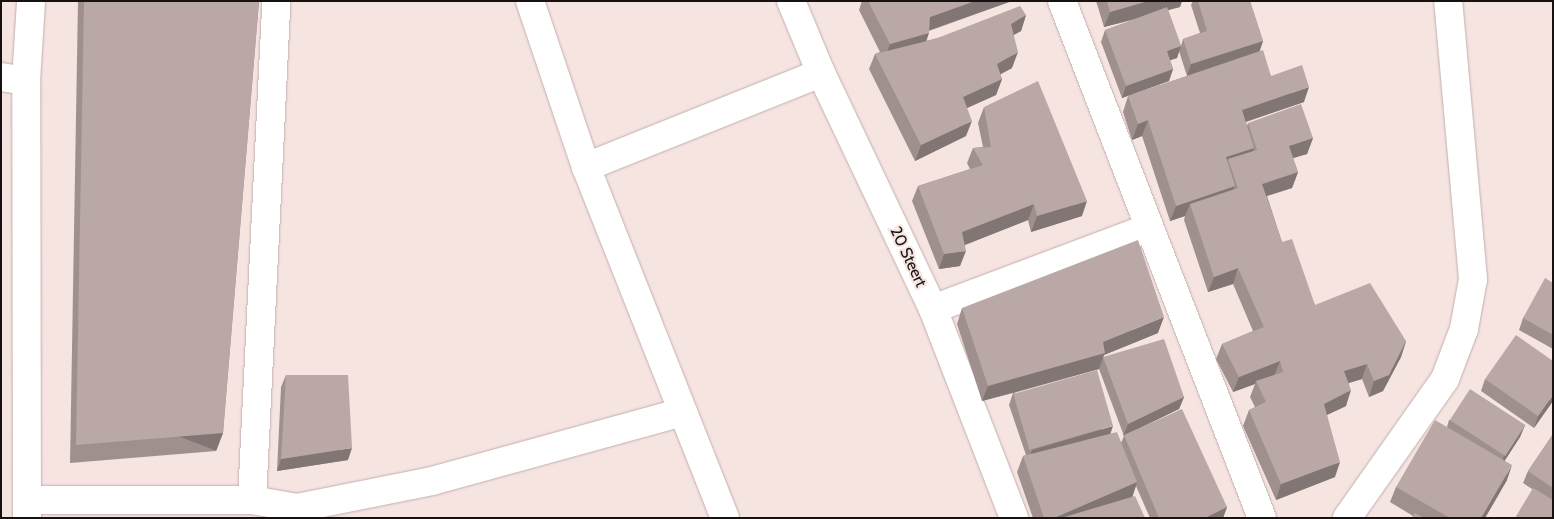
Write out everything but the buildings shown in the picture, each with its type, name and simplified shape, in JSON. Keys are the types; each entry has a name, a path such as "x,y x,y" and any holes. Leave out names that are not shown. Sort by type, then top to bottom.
{"street":[{"path":"31,1 14,79 28,509 252,500 297,513 432,481 683,412"},
{"path":"252,500 276,1"},
{"path":"530,1 586,167 725,518"},
{"name":"20 Steert","path":"791,1 821,73 933,309 1014,518"},
{"path":"1062,1 1148,228 1262,518"},
{"path":"1347,518 1445,379 1464,329 1473,279 1448,1"},
{"path":"586,167 821,73"},
{"path":"933,309 1148,228"}]}
